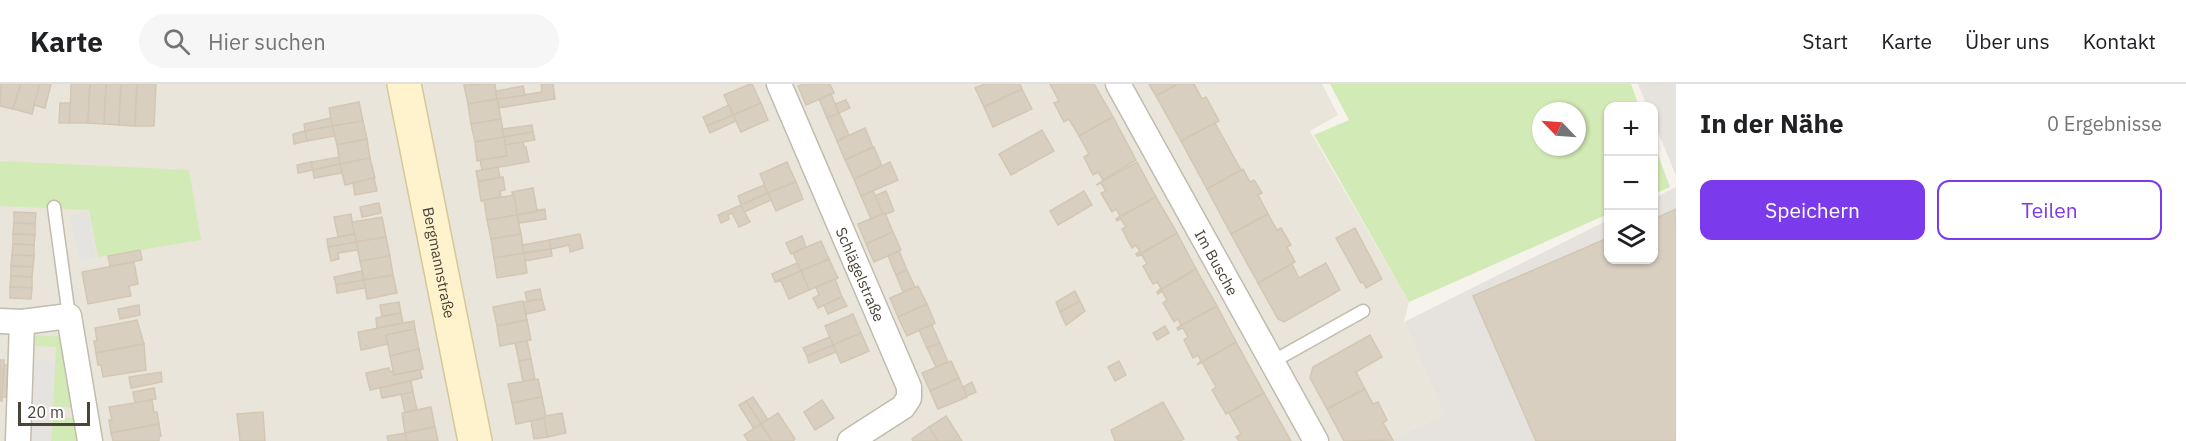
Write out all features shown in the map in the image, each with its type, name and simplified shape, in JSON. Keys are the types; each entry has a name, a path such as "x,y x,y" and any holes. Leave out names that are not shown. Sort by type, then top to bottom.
{"street":[{"name":"Bergmannstraße","path":"404,84 475,441"},
{"name":"Schlägelstraße","path":"779,84 909,387 909,398 903,407 850,441"},
{"name":"Im Busche","path":"1118,84 1316,441"},
{"path":"18,441 11,321 69,315 90,441"}],"lane":[{"path":"54,207 69,315"},
{"path":"1272,362 1363,311"}],"shaded area":[{"path":"0,84 1322,84 1338,115 1310,131 1409,302 1404,322 1444,415 1392,441 0,441"},
{"path":"1638,84 1676,84 1676,176 1658,132 1658,102 1645,102"},
{"path":"1676,187 1676,441 1391,441 1444,415 1404,322 1604,222 1604,264 1658,264 1658,196"},
{"path":"88,212 96,257 79,260 70,215"},
{"path":"34,360 55,361 52,406 31,405"},
{"path":"31,415 52,416 51,441 29,441"}],"green space":[{"path":"1330,84 1631,84 1638,102 1604,102 1604,216 1409,302 1314,135 1349,120"},
{"path":"1658,155 1670,187 1658,192"},
{"path":"0,161 189,170 201,240 98,257 89,210 0,206"},
{"path":"35,335 62,337 75,408 53,406 56,347 35,346"},
{"path":"53,417 77,418 81,441 51,441"}],"building":[{"path":"1,84 21,84 13,109 0,106"},
{"path":"21,84 40,84 32,114 13,109"},
{"path":"40,84 51,84 45,108 34,105"},
{"path":"71,84 90,84 88,123 70,123"},
{"path":"90,84 106,84 104,124 88,123"},
{"path":"106,84 121,84 119,125 104,124"},
{"path":"121,84 137,84 135,126 119,125"},
{"path":"137,84 156,84 154,126 135,126"},
{"path":"495,84 497,99 468,104 464,85"},
{"path":"541,84 553,84 555,99 499,108 497,99 542,92"},
{"path":"750,84 761,103 733,115 724,95"},
{"path":"830,84 834,93 806,105 798,86"},
{"path":"985,84 1020,84 1022,89 984,107 975,88"},
{"path":"1050,84 1094,84 1113,117 1079,136 1069,119 1064,122 1054,103 1059,101"},
{"path":"1149,84 1178,84 1156,96"},
{"path":"1178,84 1194,84 1202,99 1206,97 1219,121 1181,141 1156,96"},
{"path":"523,86 525,95 497,99 496,91"},
{"path":"1022,89 1032,109 993,127 984,107"},
{"path":"831,94 839,113 827,118 819,99"},
{"path":"497,99 501,119 471,124 468,104"},
{"path":"846,100 850,108 839,113 835,104"},
{"path":"359,102 363,121 332,126 329,108"},
{"path":"60,103 70,103 69,123 59,123"},
{"path":"761,103 768,120 741,132 733,115"},
{"path":"729,105 733,115 707,126 703,117"},
{"path":"839,113 849,135 837,141 827,118"},
{"path":"733,115 736,121 710,133 707,126"},
{"path":"1113,117 1136,160 1103,180 1098,172 1093,175 1084,157 1089,154 1079,136"},
{"path":"331,118 332,126 305,131 304,124"},
{"path":"501,119 504,137 475,142 471,124"},
{"path":"363,121 367,139 337,145 332,126"},
{"path":"1215,123 1241,170 1207,189 1181,141"},
{"path":"532,125 533,132 504,137 502,129"},
{"path":"332,126 335,136 307,141 305,131"},
{"path":"865,128 873,147 845,160 837,141"},
{"path":"1042,130 1054,151 1011,175 999,154"},
{"path":"305,131 307,141 294,144 293,134"},
{"path":"533,132 535,140 505,145 504,137"},
{"path":"504,137 507,156 477,161 475,142"},
{"path":"367,139 370,158 340,164 337,145"},
{"path":"523,142 529,162 482,170 480,160 507,156 505,145"},
{"path":"874,147 882,166 854,179 845,160"},
{"path":"339,157 340,164 313,170 311,162"},
{"path":"370,158 375,178 345,185 340,164"},
{"path":"311,162 313,170 298,173 297,165"},
{"path":"787,162 796,182 768,193 760,174"},
{"path":"890,162 898,180 861,196 854,179"},
{"path":"1137,162 1156,197 1116,219 1120,216 1116,209 1112,212 1101,193 1106,191 1101,183 1096,185"},
{"path":"340,164 342,173 314,178 313,170"},
{"path":"498,167 500,178 478,181 476,171"},
{"path":"1243,169 1250,182 1254,180 1262,193 1258,195 1268,214 1231,234 1207,189"},
{"path":"503,177 505,190 500,191 501,197 481,201 478,182"},
{"path":"374,178 377,191 355,195 353,183"},
{"path":"796,182 803,199 776,211 768,193"},
{"path":"764,185 768,193 741,205 738,196"},
{"path":"533,188 537,210 545,210 517,215 512,192"},
{"path":"873,191 883,214 871,219 861,196"},
{"path":"886,191 894,211 883,214 875,196"},
{"path":"1084,191 1092,205 1058,225 1050,211"},
{"path":"768,193 771,200 744,212 741,205"},
{"path":"514,195 517,215 487,220 484,200"},
{"path":"1156,197 1177,233 1137,256 1136,254 1140,251 1136,245 1132,248 1122,229 1126,227 1121,219 1117,221 1116,219"},
{"path":"379,203 381,213 362,217 360,207"},
{"path":"741,205 750,222 739,227 732,213 728,215 729,219 721,223 718,215"},
{"path":"1676,209 1676,441 1536,441 1473,296 1604,240 1604,264 1658,264 1658,217"},
{"path":"545,210 546,219 519,223 517,215"},
{"path":"14,212 36,213 35,224 14,223"},
{"path":"885,213 893,232 866,244 858,224"},
{"path":"351,214 354,234 338,237 334,217"},
{"path":"1268,214 1277,230 1281,228 1291,245 1287,247 1295,262 1258,283 1231,234"},
{"path":"517,215 521,234 491,239 487,220"},
{"path":"382,217 386,237 356,242 352,222"},
{"path":"14,223 35,224 35,235 13,234"},
{"path":"1355,228 1382,279 1366,288 1336,238"},
{"path":"893,232 901,250 874,262 866,244"},
{"path":"1177,233 1196,269 1157,292 1161,288 1157,282 1153,284 1143,266 1147,264 1142,255 1137,256"},
{"path":"13,234 35,235 34,245 13,244"},
{"path":"355,234 356,242 328,247 327,239"},
{"path":"521,234 524,253 494,258 491,239"},
{"path":"580,234 583,248 570,252 569,245 551,249 549,240"},
{"path":"802,236 806,247 791,254 786,243"},
{"path":"386,237 390,256 360,261 356,242"},
{"path":"549,240 551,249 524,253 522,245"},
{"path":"821,241 829,259 801,271 793,253"},
{"path":"356,242 358,250 338,253 339,259 331,261 328,247"},
{"path":"13,244 34,245 34,256 12,255"},
{"path":"551,249 552,256 525,261 524,253"},
{"path":"140,250 142,260 110,266 108,256"},
{"path":"899,251 907,270 896,275 888,256"},
{"path":"524,253 527,273 497,278 494,258"},
{"path":"12,255 34,256 33,267 11,266"},
{"path":"390,256 393,275 364,280 360,261"},
{"path":"829,259 838,278 809,290 801,271"},
{"path":"134,262 138,284 129,286 131,296 88,304 82,272"},
{"path":"797,263 801,271 775,282 772,274"},
{"path":"1326,263 1340,290 1284,322 1278,319 1258,283 1292,264 1299,278"},
{"path":"11,266 33,267 32,277 11,276"},
{"path":"1196,269 1217,306 1177,328 1181,325 1178,319 1174,322 1163,303 1167,300 1162,291 1158,294 1157,292"},
{"path":"907,270 915,287 903,292 896,275"},
{"path":"362,271 364,280 336,285 334,277"},
{"path":"801,271 809,290 789,299 781,281 775,282"},
{"path":"393,275 397,293 367,299 364,280"},
{"path":"11,276 32,277 32,288 10,287"},
{"path":"835,279 842,297 818,308 813,298 819,295 816,287"},
{"path":"364,280 365,288 337,293 336,285"},
{"path":"918,286 927,304 898,317 890,298"},
{"path":"10,287 32,288 31,299 10,298"},
{"path":"540,289 542,299 527,301 525,292"},
{"path":"1075,291 1080,301 1060,312 1056,302"},
{"path":"842,297 847,306 828,314 824,305"},
{"path":"542,299 545,310 526,314 523,302"},
{"path":"523,301 527,320 497,326 493,307"},
{"path":"1080,301 1085,311 1066,325 1060,312"},
{"path":"399,302 401,313 382,316 380,305"},
{"path":"927,304 935,323 907,336 898,317"},
{"path":"139,305 140,315 120,319 118,309"},
{"path":"1217,306 1236,342 1197,365 1201,361 1198,355 1193,358 1184,340 1188,337 1183,328 1178,330 1177,328"},
{"path":"401,313 403,323 377,328 376,318"},
{"path":"853,314 861,333 833,345 825,326"},
{"path":"137,320 144,344 96,353 95,328"},
{"path":"527,320 531,340 500,346 497,326"},
{"path":"414,321 415,329 386,335 388,344 361,350 358,332"},
{"path":"932,325 940,343 927,348 919,330"},
{"path":"1165,326 1169,333 1157,340 1153,333"},
{"path":"415,329 419,349 390,356 386,335"},
{"path":"861,333 869,351 841,363 833,345"},
{"path":"1370,335 1382,357 1356,372 1365,389 1327,409 1310,378 1313,367"},
{"path":"830,337 833,345 807,356 803,348"},
{"path":"527,341 531,359 519,361 515,343"},
{"path":"1236,342 1264,393 1226,414 1212,390 1216,387 1202,362"},
{"path":"940,343 948,362 936,367 927,348"},
{"path":"144,344 146,370 103,377 96,353"},
{"path":"833,345 836,352 809,363 807,356"},
{"path":"419,349 423,369 394,375 390,356"},
{"path":"531,359 535,379 523,382 519,361"},
{"path":"0,360 4,360 2,401 0,401"},
{"path":"951,361 959,378 930,391 922,373"},
{"path":"1119,361 1126,375 1115,381 1108,367"},
{"path":"4,365 14,365 13,397 2,397"},
{"path":"389,368 394,375 420,370 422,378 370,390 366,373"},
{"path":"161,372 162,382 131,388 129,377"},
{"path":"959,378 967,397 938,409 930,391"},
{"path":"538,379 542,397 512,403 508,384"},
{"path":"411,381 413,392 382,398 380,388"},
{"path":"972,382 976,392 967,396 963,387"},
{"path":"154,388 156,399 135,403 133,392"},
{"path":"1365,389 1373,404 1378,402 1387,420 1383,423 1393,440 1344,441 1327,409"},
{"path":"413,392 417,410 405,412 401,394"},
{"path":"1264,393 1291,441 1239,441 1236,437 1241,434 1229,413"},
{"path":"542,397 546,418 516,424 512,403"},
{"path":"753,397 768,420 761,424 746,401"},
{"path":"152,400 159,424 111,433 109,420 112,420 109,407"},
{"path":"822,400 834,418 815,430 804,412"},
{"path":"746,401 761,424 754,429 739,405"},
{"path":"1163,402 1184,439 1180,441 1115,441 1111,430"},
{"path":"431,407 435,427 405,433 402,413"},
{"path":"263,412 265,441 240,441 237,414"},
{"path":"562,413 566,433 547,437 545,416"},
{"path":"778,413 795,439 793,441 772,441 761,424"},
{"path":"946,416 962,441 938,441 929,427"},
{"path":"544,418 547,437 534,439 531,421"},
{"path":"159,424 161,436 159,441 113,441 111,433"},
{"path":"761,424 772,441 748,441 744,435"},
{"path":"435,427 438,441 407,441 405,433"},
{"path":"929,427 938,441 913,441 912,439"},
{"path":"405,433 407,441 388,441 387,436"}]}
